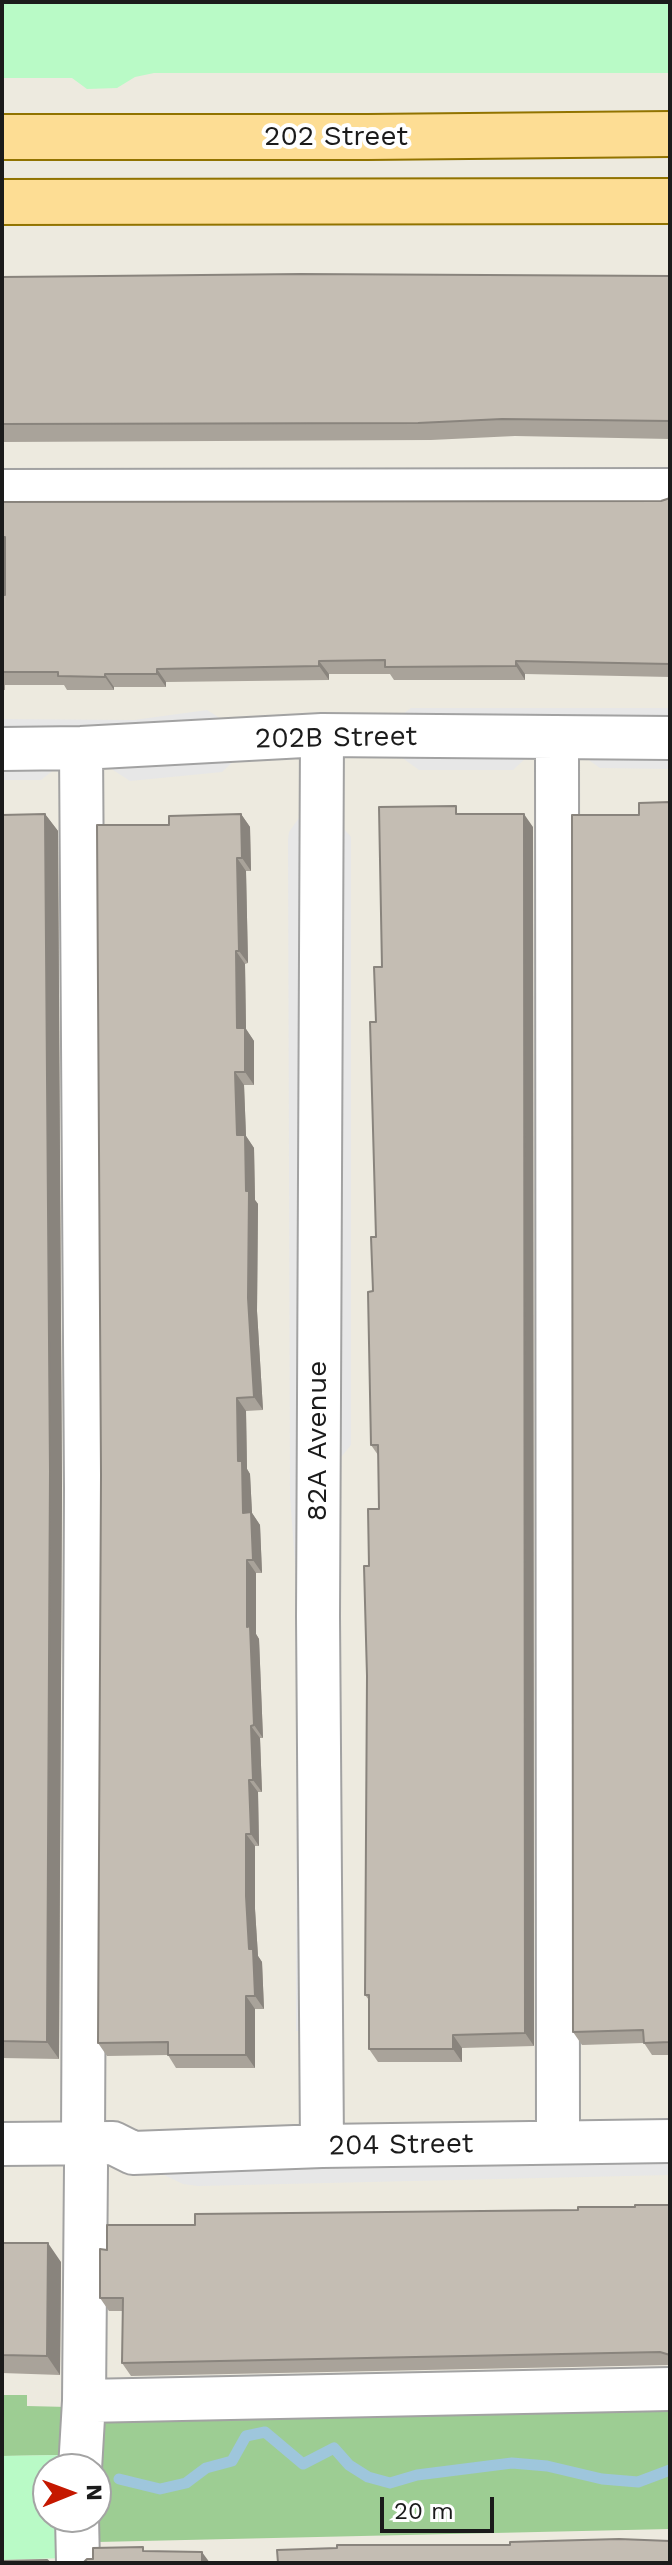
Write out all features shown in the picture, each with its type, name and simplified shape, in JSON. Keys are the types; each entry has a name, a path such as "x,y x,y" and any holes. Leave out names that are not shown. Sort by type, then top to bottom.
{"main road":[{"name":"202 Street","path":"2,137 670,134"},
{"path":"2,202 670,201"}],"street":[{"path":"2,491 670,490"},
{"name":"202B Street","path":"2,749 81,748 322,735 670,738"},
{"name":"82A Avenue","path":"322,735 318,1600 322,2146"},
{"path":"557,737 558,2142"},
{"path":"81,748 86,1488 84,2401 81,2453"},
{"name":"204 Street","path":"2,2144 84,2154 110,2166 133,2153 322,2146 670,2141"},
{"name":"204 Street","path":"2,2171 84,2154"},
{"path":"84,2401 670,2389"},
{"path":"77,2533 78,2563"}],"green space":[{"path":"2,2 670,2 670,73 154,73 135,77 117,88 87,89 72,78 2,78"},
{"path":"2,2395 27,2395 27,2406 68,2407 67,2453 2,2456"},
{"path":"670,2406 670,2529 97,2542 97,2533 112,2533 112,2453 99,2453 99,2431 101,2424 107,2420"},
{"path":"2,2456 32,2456 32,2533 65,2533 64,2558 2,2560"}],"shaded area":[{"path":"411,708 670,708 670,721 395,720"},
{"path":"207,710 226,722 2,731 2,719 134,720"},
{"path":"583,756 670,756 670,769 600,768"},
{"path":"401,757 527,757 513,770 419,770"},
{"path":"237,758 222,772 130,781 110,768"},
{"path":"2,768 56,768 41,780 2,780"},
{"path":"301,815 308,2031 296,2031 297,1589 290,1497 288,840 289,832"},
{"path":"339,823 351,837 351,1445 338,1461"},
{"path":"670,2160 670,2175 198,2186 183,2184 160,2173"}],"building":[{"path":"301,274 670,276 670,421 502,419 418,423 2,424 2,277"},
{"path":"670,498 670,664 516,661 516,666 385,667 385,660 319,661 319,666 157,669 157,674 105,674 105,677 58,676 58,672 2,672 5,537 2,537 2,502 661,501"},
{"path":"670,802 670,2042 644,2043 643,2030 573,2032 572,815 639,815 639,803"},
{"path":"456,806 456,814 524,814 525,2033 453,2035 453,2049 369,2049 369,1995 365,1995 367,1676 364,1566 369,1566 368,1509 379,1509 378,1445 371,1445 368,1292 373,1291 371,1237 376,1237 370,1022 376,1022 374,967 382,967 379,807"},
{"path":"45,814 50,1471 47,2042 2,2041 2,815"},
{"path":"241,814 242,858 237,858 237,1028 245,1028 245,1072 235,1072 237,1135 245,1135 246,1191 249,1191 248,1298 254,1397 237,1398 243,1513 251,1512 253,1560 247,1560 247,1627 250,1626 254,1725 251,1726 253,1780 249,1780 251,1834 246,1834 246,1896 255,1996 246,1996 246,2055 168,2055 168,2042 98,2043 101,1475 97,825 169,825 169,816"},
{"path":"670,2205 670,2355 660,2352 122,2363 123,2298 100,2298 100,2249 107,2250 107,2225 195,2225 195,2214 578,2210 578,2207"},
{"path":"2,2243 48,2243 47,2356 2,2355"},
{"path":"670,2541 670,2563 278,2563 277,2550 337,2548 337,2545 510,2545 510,2542"},
{"path":"143,2547 143,2551 202,2552 202,2563 83,2563 93,2559 93,2548"},
{"path":"47,2560 50,2563 2,2563 2,2561"}],"waterway":[{"path":"119,2479 160,2489 186,2483 206,2468 232,2461 246,2436 265,2432 303,2464 334,2448 349,2465 368,2477 390,2483 417,2475 512,2463 547,2466 602,2479 638,2482 670,2470"}]}
